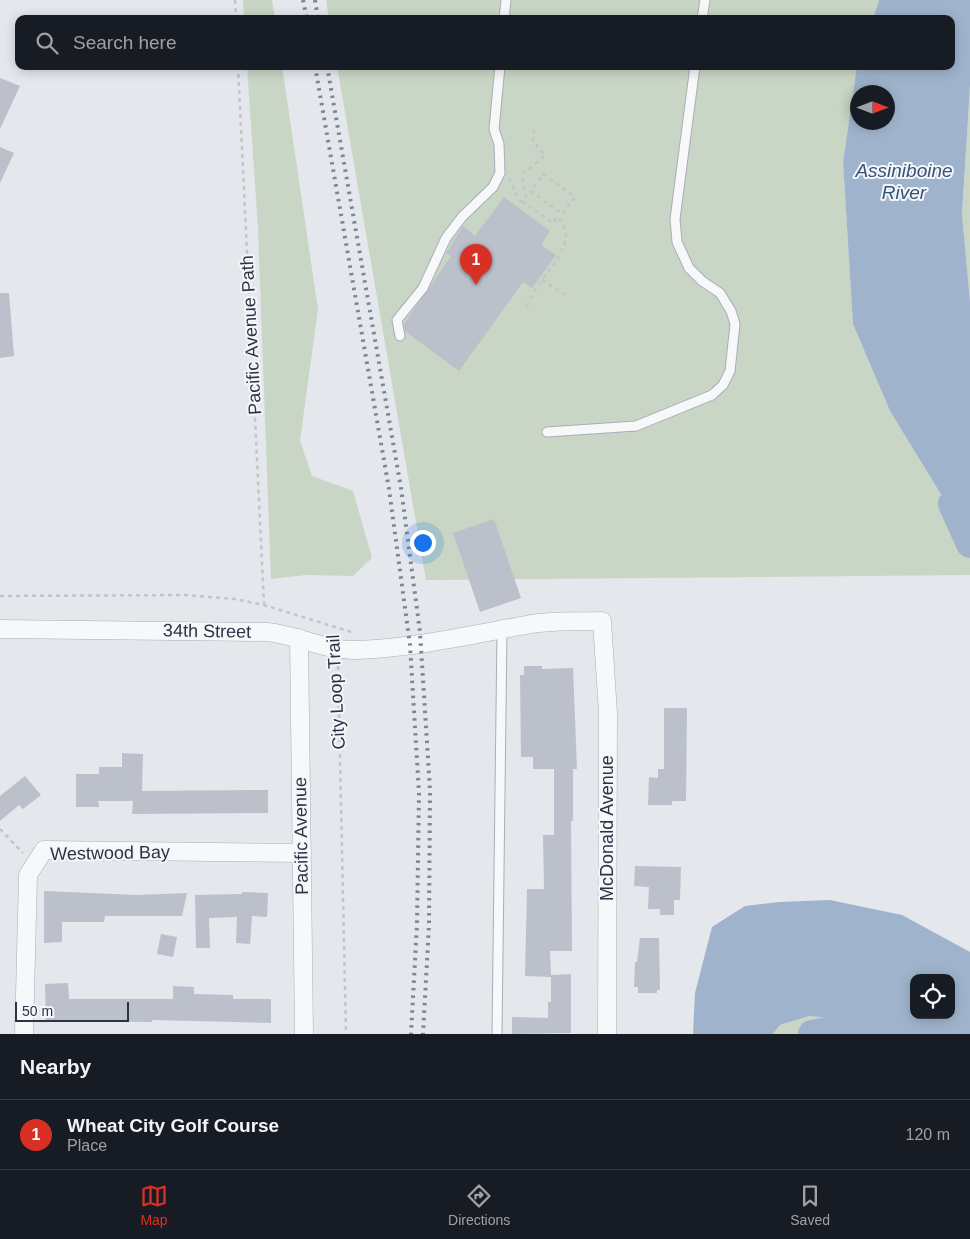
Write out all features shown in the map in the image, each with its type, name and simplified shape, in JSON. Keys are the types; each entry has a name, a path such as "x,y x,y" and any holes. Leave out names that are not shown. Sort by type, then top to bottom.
{"street":[{"name":"34th Street","path":"0,629 267,632 337,649 355,650 416,644 528,624 602,621"},
{"name":"McDonald Avenue","path":"602,621 608,712 607,1034"},
{"name":"Pacific Avenue","path":"298,638 304,1034"},
{"name":"Westwood Bay","path":"24,1034 28,875 44,850 302,854"}],"lane":[{"path":"504,15 506,0"},
{"path":"703,15 705,0"},
{"path":"400,336 397,320 423,288 446,238 462,218 493,187 500,173 499,144 494,129 500,70"},
{"path":"547,432 636,426 712,395 723,385 730,370 735,324 731,311 720,293 702,281 689,268 677,242 675,219 694,70"},
{"path":"497,1034 502,630"}],"path":[{"path":"235,0 236,15"},
{"name":"Pacific Avenue Path","path":"238,70 264,605"},
{"path":"523,202 526,198 522,174 545,156 533,141 534,127"},
{"path":"500,173 508,177 519,200 553,223 557,217 559,219 575,197 543,174 531,191 562,214"},
{"path":"527,306 542,280 562,252 565,229 559,219"},
{"path":"542,280 565,295"},
{"name":"City Loop Trail","path":"0,596 184,595 235,599 264,605 336,628 346,1034"},
{"path":"0,829 35,864"}],"green space":[{"path":"243,0 272,0 274,15 244,15"},
{"path":"326,0 879,0 874,15 328,15"},
{"path":"247,70 283,70 318,309 300,441 312,476 353,491 372,558 353,576 306,575 271,579 258,229"},
{"path":"338,70 856,70 854,85 850,85 850,114 843,162 853,324 890,411 970,542 970,575 426,580"},
{"path":"970,86 970,302 962,215"},
{"path":"809,1016 867,1021 896,1034 773,1034 780,1025"}],"water":[{"name":"Assiniboine River","path":"879,0 970,0 970,86 962,214 970,302 970,542 890,411 853,324 843,162 850,114 850,130 895,130 895,85 854,85 856,70 955,70 955,15 874,15"},
{"path":"830,900 902,915 970,952 970,1034 896,1034 867,1021 809,1016 780,1025 773,1034 693,1034 695,993 712,927 745,906 779,902"}],"building":[{"path":"0,78 20,86 0,129"},
{"path":"0,147 14,153 0,183"},
{"path":"504,197 550,231 541,245 556,255 532,288 523,282 459,371 405,331 404,324 451,256 446,253 463,226 475,236"},
{"path":"0,293 9,293 14,356 0,358"},
{"path":"494,519 521,598 480,612 453,533"},
{"path":"524,666 542,666 542,669 573,668 577,769 573,769 573,821 571,821 572,951 550,951 551,975 571,974 571,1033 512,1034 512,1017 548,1018 548,1002 551,1002 551,977 525,976 527,889 544,889 543,835 554,835 554,769 533,769 533,757 521,757 520,675 524,675"},
{"path":"664,708 687,708 686,801 672,801 672,805 648,805 649,777 658,778 658,769 664,769"},
{"path":"122,753 143,754 142,791 268,790 268,813 132,814 133,801 98,801 99,807 76,807 76,774 99,774 99,767 122,767"},
{"path":"25,776 41,795 23,809 19,805 0,821 0,796"},
{"path":"635,866 681,867 680,900 674,900 674,915 660,915 660,909 648,909 649,887 634,886"},
{"path":"44,891 137,895 187,893 182,916 105,916 104,922 62,922 62,942 44,943"},
{"path":"242,892 268,893 267,917 252,916 250,944 236,943 237,917 209,918 210,948 196,948 195,895 242,894"},
{"path":"161,934 177,937 173,957 157,954"},
{"path":"640,938 659,938 660,990 657,990 657,993 638,993 638,987 634,987 635,962 637,962"},
{"path":"68,983 69,999 173,999 173,986 194,987 194,994 233,995 233,999 271,999 271,1023 152,1020 152,1022 46,1021 45,984"}],"waterway":[{"name":"Assiniboine River","path":"952,504 970,544"},
{"name":"Assiniboine River","path":"812,1034 858,1025 917,1034"}],"railway":[{"path":"303,0 306,15"},
{"path":"315,0 317,15"},
{"path":"316,70 389,489 410,645 419,793 417,924 411,1034"},
{"path":"328,70 401,488 420,632 430,790 429,925 423,1034"}],"place":[{"name":"Wheat City Golf Course","path":"476,285"}]}
